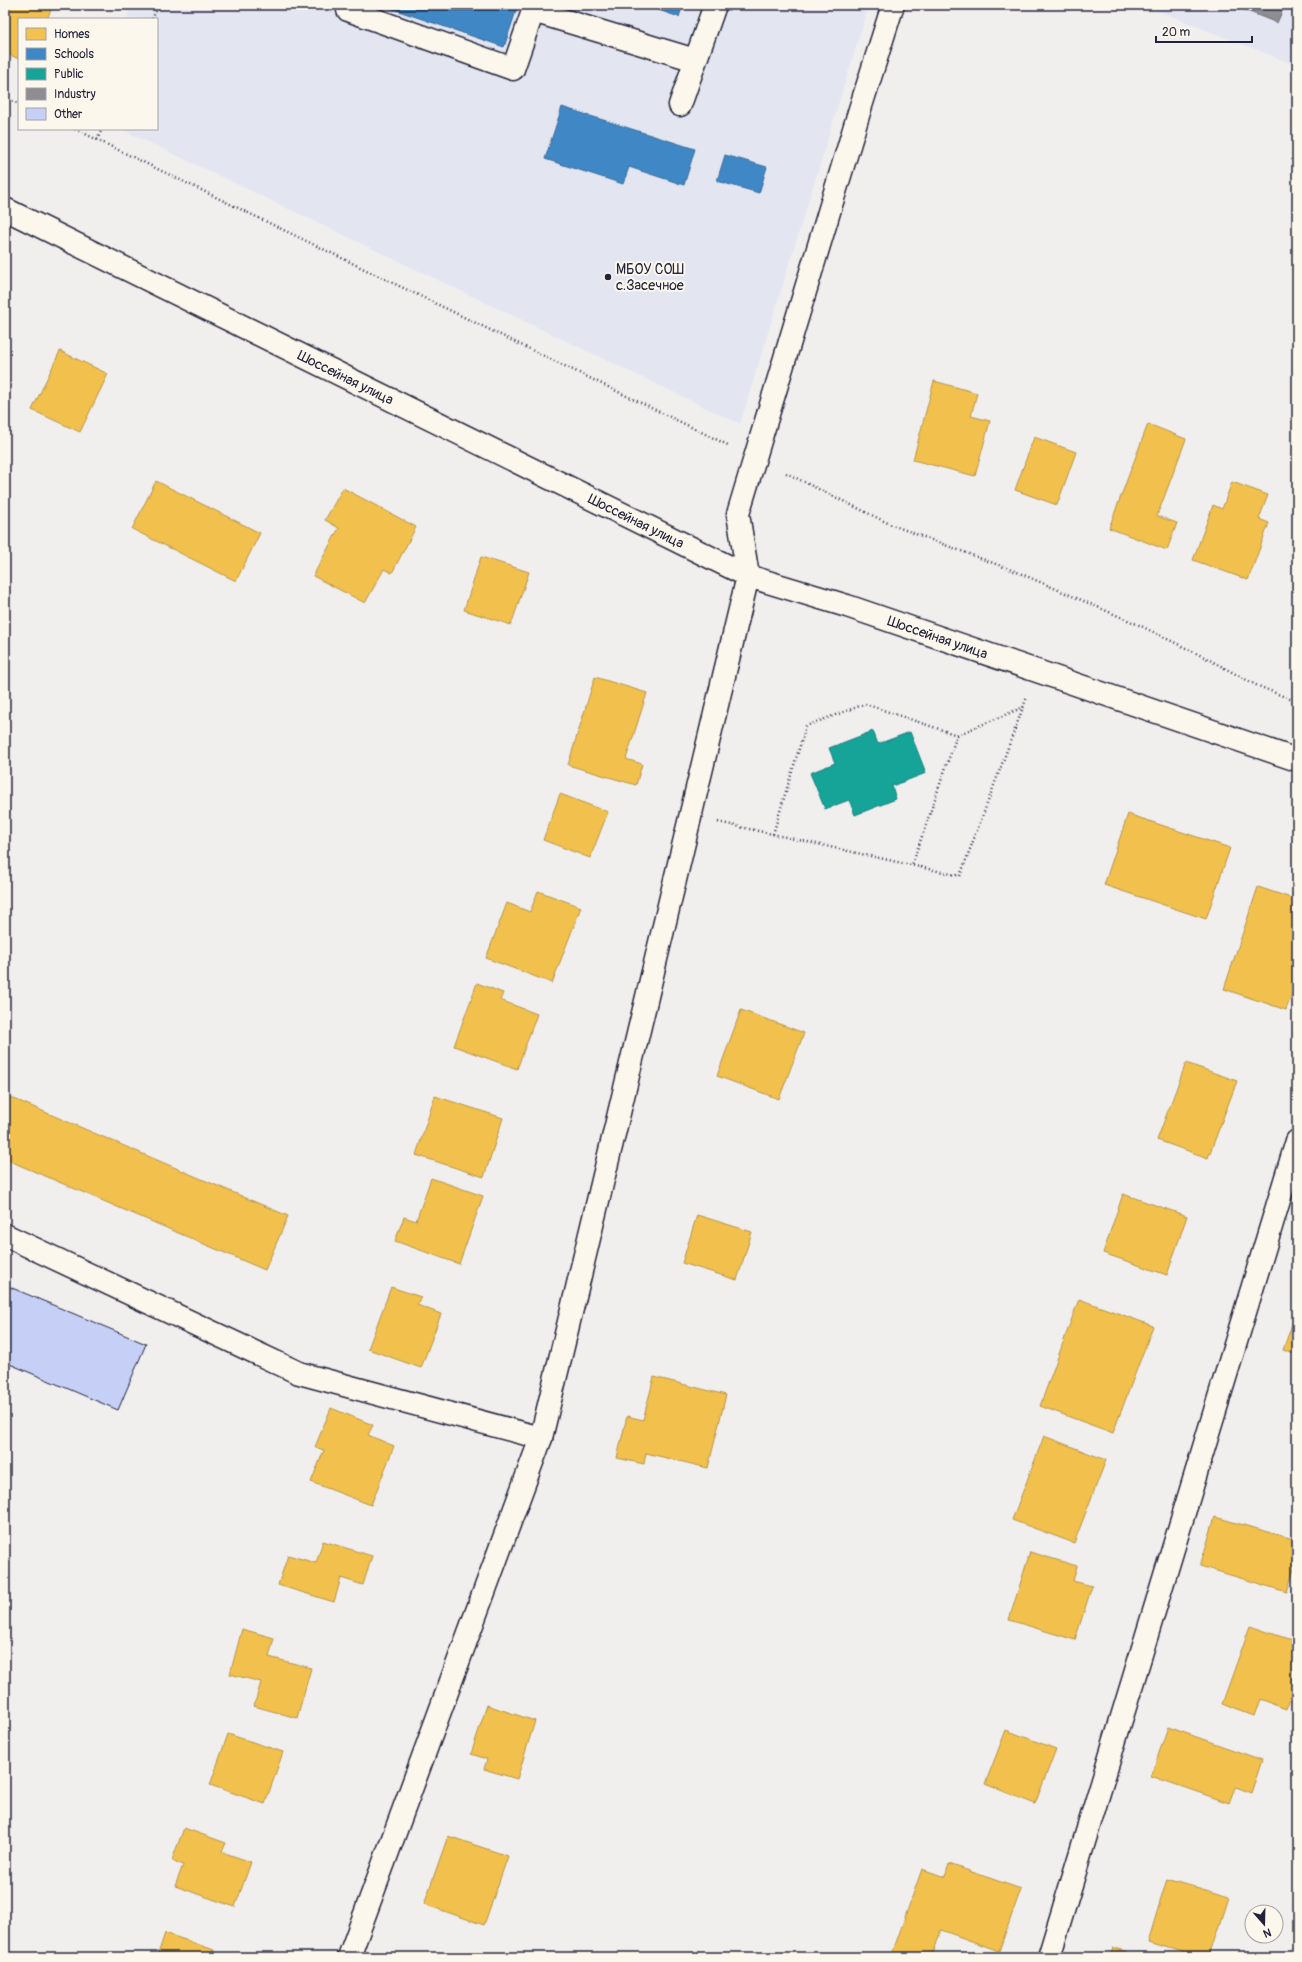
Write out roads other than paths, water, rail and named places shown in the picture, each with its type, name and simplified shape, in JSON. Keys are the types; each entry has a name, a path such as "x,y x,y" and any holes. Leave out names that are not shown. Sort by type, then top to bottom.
{"street":[{"path":"349,5 348,10 513,69 533,11 695,60"},
{"path":"680,105 715,5"},
{"path":"349,1957 541,1438 748,576 738,514 860,108 893,5"},
{"name":"Шоссейная улица","path":"5,209 748,576 847,606 1297,760"},
{"path":"1048,1957 1297,1141"},
{"path":"5,1235 299,1373 541,1438"}],"place":[{"name":"МБОУ СОШ с.Засечное","path":"608,277"}]}
